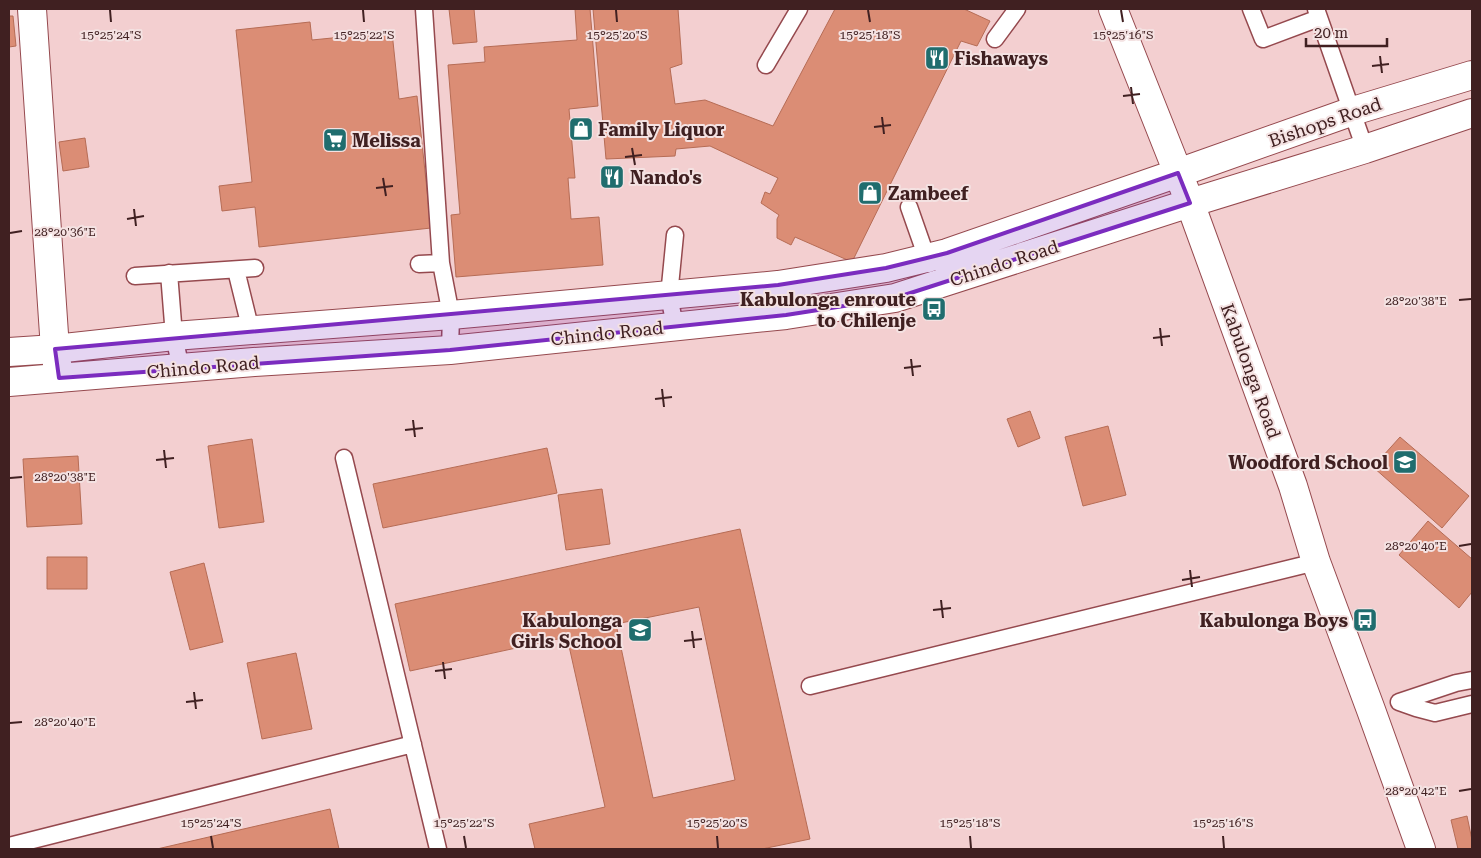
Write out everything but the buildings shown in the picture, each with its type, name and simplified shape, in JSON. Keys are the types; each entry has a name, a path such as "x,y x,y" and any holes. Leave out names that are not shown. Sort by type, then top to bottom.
{"main road":[{"path":"32,9 55,349 59,378"},
{"name":"Kabulonga Road","path":"1113,9 1190,203 1289,477 1316,562 1372,710 1421,849"},
{"name":"Bishops Road","path":"1178,173 1353,111 1472,75"},
{"name":"Bishops Road","path":"1190,203 1472,114"},
{"name":"Chindo Road","path":"9,352 174,336 451,315 778,286 886,268 947,253 1178,173"},
{"name":"Chindo Road","path":"9,382 254,362 450,350 786,315 886,300 1190,203"}],"lane":[{"path":"424,9 442,263 451,315 450,350"},
{"path":"766,65 799,9"},
{"path":"995,39 1017,9"},
{"path":"1251,9 1263,39 1317,13 1366,149"},
{"path":"909,207 936,285"},
{"path":"675,236 669,296 675,326"},
{"path":"419,264 442,263"},
{"path":"135,276 255,268"},
{"path":"236,270 251,331"},
{"path":"169,273 174,336 181,368"},
{"path":"344,458 438,849"},
{"path":"810,686 1316,562"},
{"path":"1372,710 1472,680"},
{"path":"1399,702 1435,712 1472,704"},
{"path":"9,846 413,744"}],"highlighted area":[{"path":"1178,173 1190,203 895,298 786,315 450,350 59,378 55,349 778,285 886,268 947,253"}],"place":[{"name":"Fishaways","path":"937,58"},
{"name":"Family Liquor","path":"581,129"},
{"name":"Melissa","path":"335,140"},
{"name":"Nando's","path":"612,177"},
{"name":"Zambeef","path":"870,193"},
{"name":"Kabulonga enroute to Chilenje","path":"934,309"},
{"name":"Woodford School","path":"1405,462"},
{"name":"Kabulonga Boys","path":"1365,620"},
{"name":"Kabulonga Girls School","path":"640,630"}]}
